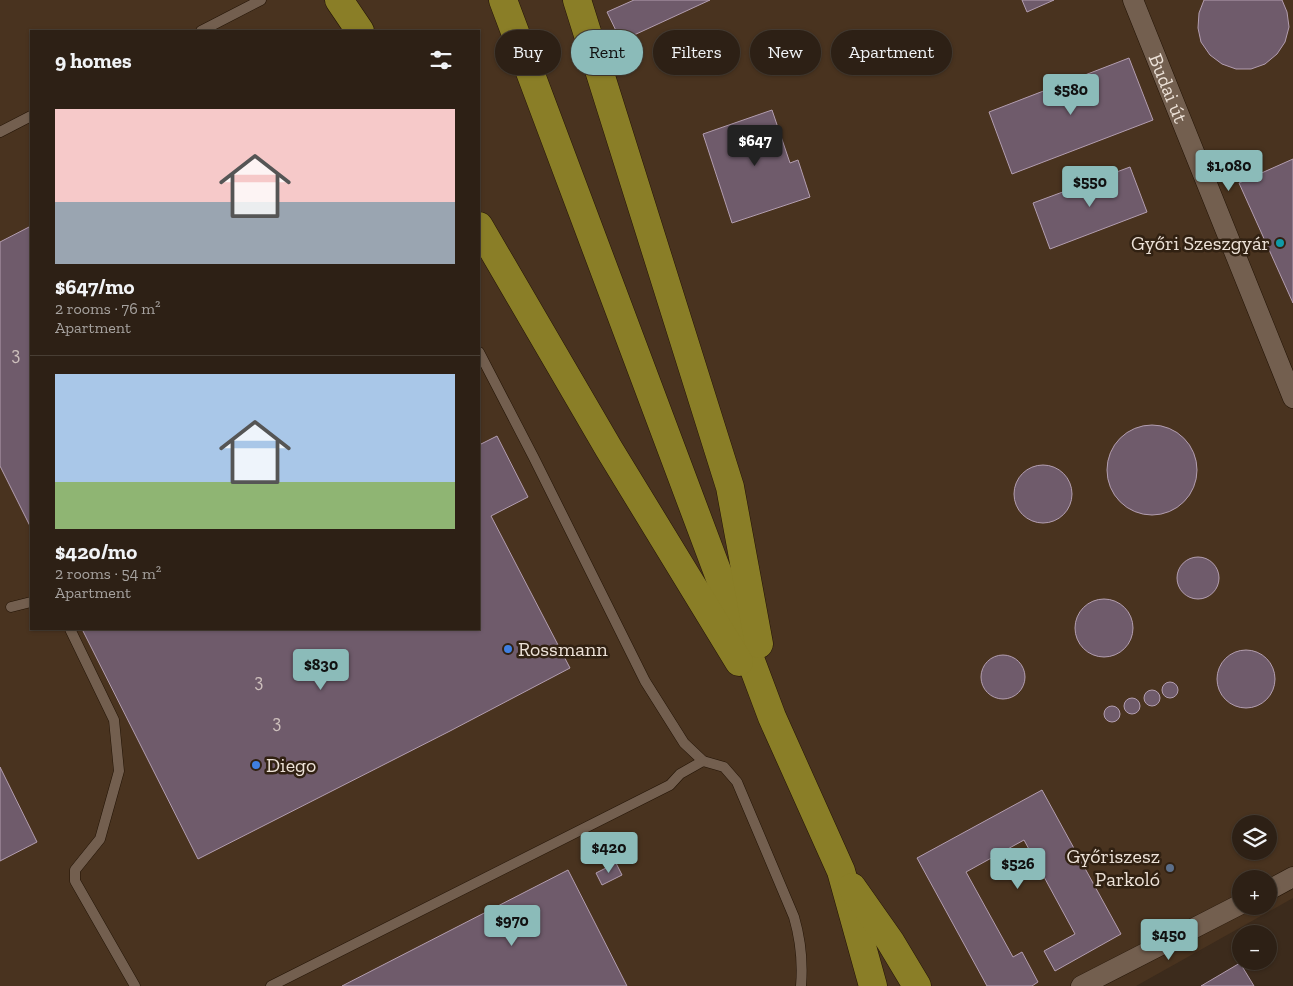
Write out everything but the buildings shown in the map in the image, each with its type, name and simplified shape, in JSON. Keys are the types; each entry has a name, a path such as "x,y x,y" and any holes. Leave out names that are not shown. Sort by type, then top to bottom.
{"main road":[{"path":"339,0 359,30"},
{"path":"503,0 772,717 841,871 873,986"},
{"path":"577,0 730,487 772,717"},
{"path":"480,228 609,449 772,717"},
{"path":"841,871 890,941 917,986"}],"street":[{"name":"Budai út","path":"1133,0 1293,398"},
{"path":"1277,886 1293,877"},
{"path":"1081,986 1232,909"}],"lane":[{"path":"203,30 245,3 261,0"},
{"path":"0,132 30,117"},
{"path":"480,354 645,682 684,743 703,761 724,767 737,782 794,918 800,940 801,986"},
{"path":"10,607 30,602"},
{"path":"70,630 114,720 119,771 100,839 75,870 75,881 135,986"},
{"path":"271,986 670,785 680,774 703,761"}],"shaded area":[{"path":"0,0 1293,0 1293,898 1277,907 1277,870 1232,870 1232,915 1263,915 1245,925 1232,925 1232,932 1136,986 0,986"}],"place":[{"name":"Győri Szeszgyár","path":"1280,243"},
{"name":"Rossmann","path":"508,649"},
{"name":"Diego","path":"256,765"},
{"name":"Győriszesz Parkoló","path":"1170,868"}]}
